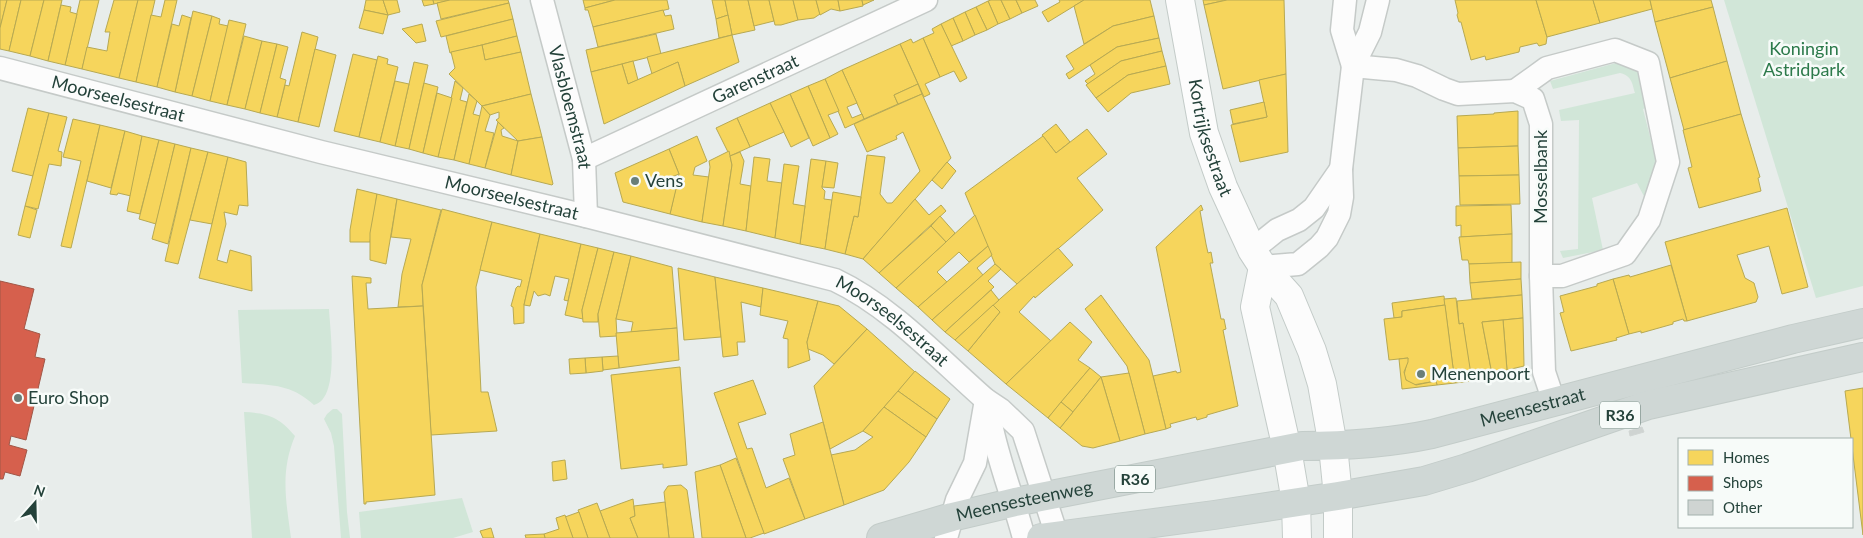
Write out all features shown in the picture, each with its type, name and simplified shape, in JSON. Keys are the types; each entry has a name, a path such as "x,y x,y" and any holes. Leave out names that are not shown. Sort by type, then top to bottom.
{"main road":[{"name":"Meensestraat","path":"1287,449 1302,446 1333,446 1412,438 1432,434 1793,339 1863,323"},
{"name":"Meensestraat","path":"1296,502 1424,481 1648,405 1863,357"},
{"name":"Meensesteenweg","path":"881,538 949,527 1014,502 1287,449"},
{"name":"R36","path":"1049,537 1296,502"}],"street":[{"name":"Vlasbloemstraat","path":"542,0 584,159 586,216"},
{"name":"Garenstraat","path":"584,159 926,0"},
{"name":"Kortrijksestraat","path":"1180,0 1204,133 1223,187 1258,258 1288,296 1299,317 1322,384 1333,446 1338,496 1338,538"},
{"path":"1345,0 1342,30 1353,66"},
{"path":"1258,258 1298,264 1328,238 1339,214 1342,198 1341,169 1353,66 1370,32 1378,0"},
{"path":"1353,66 1396,70 1417,76 1458,94 1515,91 1547,68 1615,50 1648,64 1668,162 1650,220 1625,254 1562,276 1541,276"},
{"name":"Moorseelsestraat","path":"0,68 321,152 586,216 836,280 854,289 885,310 986,400 1002,410 1022,430 1045,496 1049,537"},
{"name":"Mosselbank","path":"1515,91 1533,99 1541,124 1541,276 1544,372 1554,402"},
{"path":"1297,538 1296,502 1287,449 1256,307 1258,258 1276,230 1299,220 1314,208 1341,169"},
{"path":"986,400 993,436 1024,538"},
{"path":"949,527 957,500 975,463 986,400"}],"green space":[{"name":"Koningin Astridpark","path":"1724,0 1863,0 1863,286 1816,298"},
{"path":"1626,62 1641,73 1650,106 1643,109 1660,176 1646,200 1637,183 1592,198 1603,250 1563,258 1560,251 1578,249 1579,120 1561,121 1559,110 1635,93 1629,78 1620,73 1553,89 1550,81"},
{"path":"329,309 332,363 327,390 322,400 314,405 306,398 289,389 272,385 242,383 238,310"},
{"path":"333,409 337,409 342,414 350,538 341,538 334,446 331,433 324,419"},
{"path":"244,412 272,417 284,424 295,436 290,449 286,474 286,499 291,538 252,538"},
{"path":"462,498 473,532 453,538 361,538 359,512"}],"building: Homes":[{"path":"0,0 7,0 0,28"},
{"path":"7,0 21,0 9,51 0,49 0,28"},
{"path":"21,0 44,0 30,56 9,51"},
{"path":"44,0 62,0 48,61 30,56"},
{"path":"80,0 99,0 82,69 65,65"},
{"path":"114,0 138,0 119,78 82,69 87,47 107,51 110,32 105,32"},
{"path":"138,0 155,0 136,82 119,78"},
{"path":"165,0 177,0 157,87 136,82 151,15 161,17"},
{"path":"366,0 383,0 388,15 364,10"},
{"path":"383,0 397,0 400,12 388,15"},
{"path":"422,0 433,0 434,4 424,6"},
{"path":"433,0 450,0 434,4"},
{"path":"450,0 508,0 509,3 441,19 437,3"},
{"path":"583,0 615,0 585,8"},
{"path":"615,0 667,0 669,9 593,27 588,10 585,10 585,8"},
{"path":"712,0 725,0 728,15 716,19"},
{"path":"725,0 748,0 755,30 732,35"},
{"path":"748,0 769,0 774,21 754,26"},
{"path":"769,0 793,0 798,20 775,25"},
{"path":"793,0 816,0 820,14 814,18 798,20"},
{"path":"816,0 838,0 840,11 831,9 820,15"},
{"path":"838,0 862,0 863,6 840,11"},
{"path":"862,0 874,0 863,5"},
{"path":"1001,0 1010,19 998,24 988,1"},
{"path":"1001,0 1016,0 1022,13 1010,19"},
{"path":"1016,0 1035,0 1038,6 1022,13"},
{"path":"1059,0 1084,0 1048,22 1042,12 1060,2"},
{"path":"1084,0 1150,0 1154,16 1113,26 1084,44 1074,6"},
{"path":"1203,0 1227,0 1204,5"},
{"path":"1227,0 1284,0 1286,74 1223,89 1204,5"},
{"path":"1455,0 1536,0 1547,37 1546,44 1539,46 1537,43 1520,47 1519,52 1486,60 1485,56 1471,60 1461,22 1459,22 1457,15"},
{"path":"1536,0 1593,0 1600,23 1547,37"},
{"path":"1593,0 1650,0 1652,9 1600,23"},
{"path":"1650,0 1711,0 1713,7 1655,22"},
{"path":"988,1 998,24 987,30 976,7"},
{"path":"509,3 513,19 441,37 436,21"},
{"path":"61,5 71,7 70,12 77,14 65,65 48,61"},
{"path":"976,7 987,30 975,35 965,12"},
{"path":"1713,7 1727,61 1670,78 1655,22"},
{"path":"364,10 388,15 383,34 359,28"},
{"path":"663,10 665,16 671,15 674,29 598,47 593,27"},
{"path":"193,11 212,16 192,96 175,92"},
{"path":"965,12 975,35 963,41 953,18"},
{"path":"182,15 191,18 175,92 157,87 172,24 179,26"},
{"path":"728,15 732,35 719,38 716,19"},
{"path":"212,16 220,19 219,24 228,26 210,101 192,96"},
{"path":"1154,16 1159,38 1117,47 1069,79 1066,74 1074,69 1066,56 1113,26"},
{"path":"953,18 963,41 951,46 941,24"},
{"path":"513,19 517,36 450,53 446,36"},
{"path":"229,20 246,24 227,105 210,101"},
{"path":"422,24 426,41 416,43 402,29"},
{"path":"941,24 967,78 960,82 954,71 940,77 923,38 934,33 932,29"},
{"path":"302,32 318,37 298,122 277,117 285,85 289,86"},
{"path":"656,34 661,54 591,72 586,50"},
{"path":"732,35 739,62 685,86 678,62 652,74 647,57"},
{"path":"244,36 262,41 245,109 227,105"},
{"path":"517,36 521,52 485,60 482,45"},
{"path":"923,38 940,77 925,84 930,94 924,97 900,44 911,39 913,43"},
{"path":"1159,38 1162,51 1121,61 1088,84 1085,81 1095,74 1090,65 1117,47"},
{"path":"262,41 277,44 260,113 245,109"},
{"path":"277,44 288,47 280,78 286,80 277,117 260,113"},
{"path":"900,44 918,84 894,95 898,104 864,119 842,70"},
{"path":"482,45 485,60 521,52 531,94 482,106 449,74 455,68 451,52"},
{"path":"315,49 336,55 319,127 298,122"},
{"path":"1162,51 1166,66 1128,75 1096,98 1086,85 1121,61"},
{"path":"353,54 377,60 359,137 334,131"},
{"path":"378,56 388,59 387,64 398,67 380,142 359,137"},
{"path":"633,61 638,80 628,84 622,64"},
{"path":"1727,61 1741,114 1684,130 1670,78"},
{"path":"414,62 428,65 409,149 395,146"},
{"path":"678,62 685,86 604,124 591,72 622,64 628,84"},
{"path":"1166,66 1170,84 1131,93 1108,112 1096,98 1128,75"},
{"path":"842,70 857,103 847,107 852,118 862,114 864,119 845,128 825,79"},
{"path":"1286,74 1288,152 1240,162 1231,125 1267,117 1259,80"},
{"path":"825,79 839,111 828,115 838,134 830,138 808,86"},
{"path":"395,81 409,84 395,146 380,142"},
{"path":"455,81 463,88 460,100 467,102 454,160 438,157"},
{"path":"424,83 438,87 423,153 409,149"},
{"path":"918,84 922,94 898,104 894,95"},
{"path":"808,86 830,138 813,146 790,94"},
{"path":"437,93 452,98 438,157 423,153"},
{"path":"469,94 477,101 473,114 480,116 469,164 454,160"},
{"path":"531,94 542,137 518,141 496,120 499,118 499,112 490,115 482,106"},
{"path":"790,94 809,138 791,147 770,103"},
{"path":"922,94 951,158 863,259 845,254 854,216 858,217 867,155 885,157 880,194 887,203 892,203 920,171 903,132 896,136 897,139 867,152 854,124"},
{"path":"1264,102 1267,117 1233,124 1230,110"},
{"path":"770,103 784,132 750,147 737,118"},
{"path":"482,106 490,115 485,131 494,133 485,168 469,164"},
{"path":"28,108 49,113 33,176 12,171"},
{"path":"1518,111 1518,146 1458,148 1457,116"},
{"path":"49,113 67,117 58,151 62,152 61,166 49,164 38,209 25,206"},
{"path":"1741,114 1760,177 1758,178 1761,191 1699,208 1688,168 1692,167 1683,130"},
{"path":"737,118 750,147 730,156 716,128"},
{"path":"73,119 100,125 71,248 61,246 81,161 63,157"},
{"path":"498,122 504,128 501,130 502,136 518,141 511,175 485,168"},
{"path":"1056,124 1070,142 1056,153 1042,135"},
{"path":"100,125 125,131 111,188 87,181"},
{"path":"1087,129 1107,154 1077,178 1103,210 1017,284 995,264 965,193 1043,136 1056,153"},
{"path":"125,131 142,136 131,196 118,193 117,195 110,194"},
{"path":"142,136 159,140 140,214 127,211"},
{"path":"697,136 707,161 695,167 693,175 709,177 702,222 670,214 679,174 669,149"},
{"path":"542,137 553,184 511,175 518,141"},
{"path":"159,140 175,144 156,224 139,219"},
{"path":"175,144 191,148 168,244 152,239"},
{"path":"1518,146 1519,175 1459,176 1458,148"},
{"path":"191,148 208,152 178,264 165,261"},
{"path":"669,149 679,174 669,178 666,187 676,189 670,214 623,202 615,173"},
{"path":"729,151 732,165 723,226 702,222 710,167 709,161"},
{"path":"208,152 228,157 212,224 190,220"},
{"path":"740,152 744,161 740,184 751,186 746,231 723,226 732,165 730,156"},
{"path":"228,157 246,162 248,206 239,205 237,215 224,212 226,224 217,260 227,263 230,250 251,256 252,291 199,278"},
{"path":"754,157 770,159 767,181 782,183 775,238 746,231"},
{"path":"811,159 826,161 822,188 825,191 824,199 832,200 825,249 800,244"},
{"path":"826,161 838,163 834,188 822,187"},
{"path":"947,162 956,171 942,189 932,180"},
{"path":"784,164 799,166 793,204 805,206 800,244 775,238"},
{"path":"1519,175 1520,204 1460,205 1459,176"},
{"path":"357,189 377,194 370,242 350,242 350,230"},
{"path":"833,192 861,197 858,217 854,216 845,254 825,249"},
{"path":"377,194 397,199 386,264 370,260 370,233"},
{"path":"397,199 441,210 422,285 423,306 398,307 402,274 411,239 391,237"},
{"path":"915,199 929,215 941,205 946,211 879,273 863,259"},
{"path":"1201,205 1203,210 1200,211 1206,244 1208,253 1211,252 1213,263 1210,263 1221,319 1224,319 1226,329 1223,330 1238,406 1207,415 1207,417 1197,420 1196,417 1170,424 1171,427 1166,429 1153,376 1176,371 1177,373 1181,372 1156,247"},
{"path":"1511,205 1512,234 1461,237 1461,225 1456,226 1456,206"},
{"path":"25,206 37,210 30,238 18,235"},
{"path":"1787,208 1808,287 1782,294 1769,246 1737,255 1745,278 1754,283 1758,297 1756,302 1687,321 1665,242"},
{"path":"442,209 492,222 476,287 481,392 488,392 497,431 431,435 422,285"},
{"path":"975,215 988,246 969,262 959,252 937,272 947,282 918,307 896,288"},
{"path":"940,216 955,233 946,242 931,226"},
{"path":"492,222 540,234 524,305 524,323 514,324 513,307 511,306 516,288 520,287 522,280 480,270"},
{"path":"931,226 946,242 896,288 879,273"},
{"path":"540,234 581,244 568,301 564,300 569,279 555,276 550,296 545,294 538,296 534,291 530,306 524,305"},
{"path":"1512,234 1512,263 1469,264 1468,260 1462,260 1459,237"},
{"path":"581,244 598,248 582,310 583,319 565,315"},
{"path":"988,246 992,255 977,268 983,275 932,320 918,307"},
{"path":"598,248 614,252 598,314 598,322 583,322 582,310"},
{"path":"1058,248 1073,265 1035,298 1034,296 1019,312 1051,341 1006,384 968,351 1000,312 993,305"},
{"path":"614,252 631,256 616,319 617,336 600,337 598,314"},
{"path":"631,256 672,267 677,328 631,332 633,322 616,319"},
{"path":"1521,262 1521,279 1470,283 1469,264"},
{"path":"995,264 1001,269 988,281 994,287 945,332 932,320"},
{"path":"1671,265 1687,321 1683,319 1673,322 1673,324 1641,333 1641,331 1629,334 1613,279 1629,275 1630,277"},
{"path":"678,268 715,277 721,337 684,340"},
{"path":"352,276 371,278 371,283 366,283 368,309 423,306 435,495 366,502 364,504"},
{"path":"715,277 763,288 761,307 741,302 745,342 737,342 738,355 723,357"},
{"path":"1521,279 1522,295 1472,299 1470,283"},
{"path":"1613,279 1629,334 1616,338 1617,340 1571,351 1560,313 1564,312 1560,296 1597,286 1597,284"},
{"path":"763,288 818,301 807,342 810,360 788,368 788,339 783,338 788,321 760,315"},
{"path":"991,290 999,300 955,340 945,332"},
{"path":"1101,295 1149,360 1166,429 1145,434 1127,366 1085,309"},
{"path":"1522,295 1523,318 1482,322 1492,374 1471,380 1463,323 1459,324 1457,301"},
{"path":"1444,296 1445,305 1402,311 1402,317 1394,318 1392,303"},
{"path":"1456,298 1459,324 1463,323 1472,381 1455,383 1444,299"},
{"path":"818,301 839,306 867,329 834,364 823,355 808,349 807,342"},
{"path":"993,305 1000,312 968,351 955,340"},
{"path":"1445,305 1455,383 1437,385 1436,381 1413,385 1406,380 1404,375 1408,358 1389,360 1384,319 1402,317 1402,311"},
{"path":"1523,318 1524,366 1507,370 1503,320"},
{"path":"1503,320 1507,370 1492,374 1482,322"},
{"path":"1070,322 1092,342 1078,360 1090,368 1048,418 1006,384"},
{"path":"677,328 679,360 619,368 616,333"},
{"path":"867,329 915,372 863,431 830,449 814,386"},
{"path":"618,356 619,368 603,370 602,357"},
{"path":"602,357 603,371 586,373 585,358"},
{"path":"585,358 586,373 570,374 569,359"},
{"path":"1408,358 1404,372 1406,380 1416,385 1436,381 1437,385 1402,389 1399,359"},
{"path":"680,367 687,465 663,468 663,464 621,469 611,375"},
{"path":"1090,368 1101,377 1073,412 1061,402"},
{"path":"915,371 950,399 937,419 898,391"},
{"path":"1129,373 1145,434 1120,441 1101,377"},
{"path":"1101,377 1120,441 1093,448 1082,446 1060,428"},
{"path":"753,380 766,414 738,423 747,449 752,448 766,488 789,478 805,519 764,534 714,393"},
{"path":"1863,388 1863,535 1853,455 1853,438 1851,438 1845,391"},
{"path":"898,391 937,419 926,437 884,407"},
{"path":"1061,402 1073,412 1060,428 1048,418"},
{"path":"884,407 926,437 909,462 884,490 844,505 831,455 855,450 873,437 863,431"},
{"path":"823,422 844,505 805,519 783,459 795,455 790,434"},
{"path":"736,458 764,533 750,538 746,538 720,465"},
{"path":"565,460 567,479 553,481 552,462"},
{"path":"720,465 746,538 702,538 695,472"},
{"path":"681,485 687,490 694,538 669,538 664,492 668,486"},
{"path":"633,499 635,516 630,518 638,538 610,538 600,511"},
{"path":"665,502 669,538 638,538 630,518 635,516 634,506"},
{"path":"597,503 610,538 588,538 578,510"},
{"path":"579,512 588,538 573,538 565,517"},
{"path":"565,515 573,538 545,538 544,534 559,529 556,518"},
{"path":"491,528 494,538 483,538 480,531"},
{"path":"544,534 545,538 526,538 525,535"}],"building: Shops":[{"name":"Euro Shop","path":"0,281 34,289 24,329 40,334 35,357 45,359 26,440 11,436 9,445 27,450 20,476 5,472 3,479 0,479"}],"building: Other":[{"path":"1642,427 1644,432 1630,436 1629,431"}],"place":[{"name":"Vens","path":"635,181"},
{"name":"Menenpoort","path":"1421,374"},
{"name":"Euro Shop","path":"18,398"}]}
